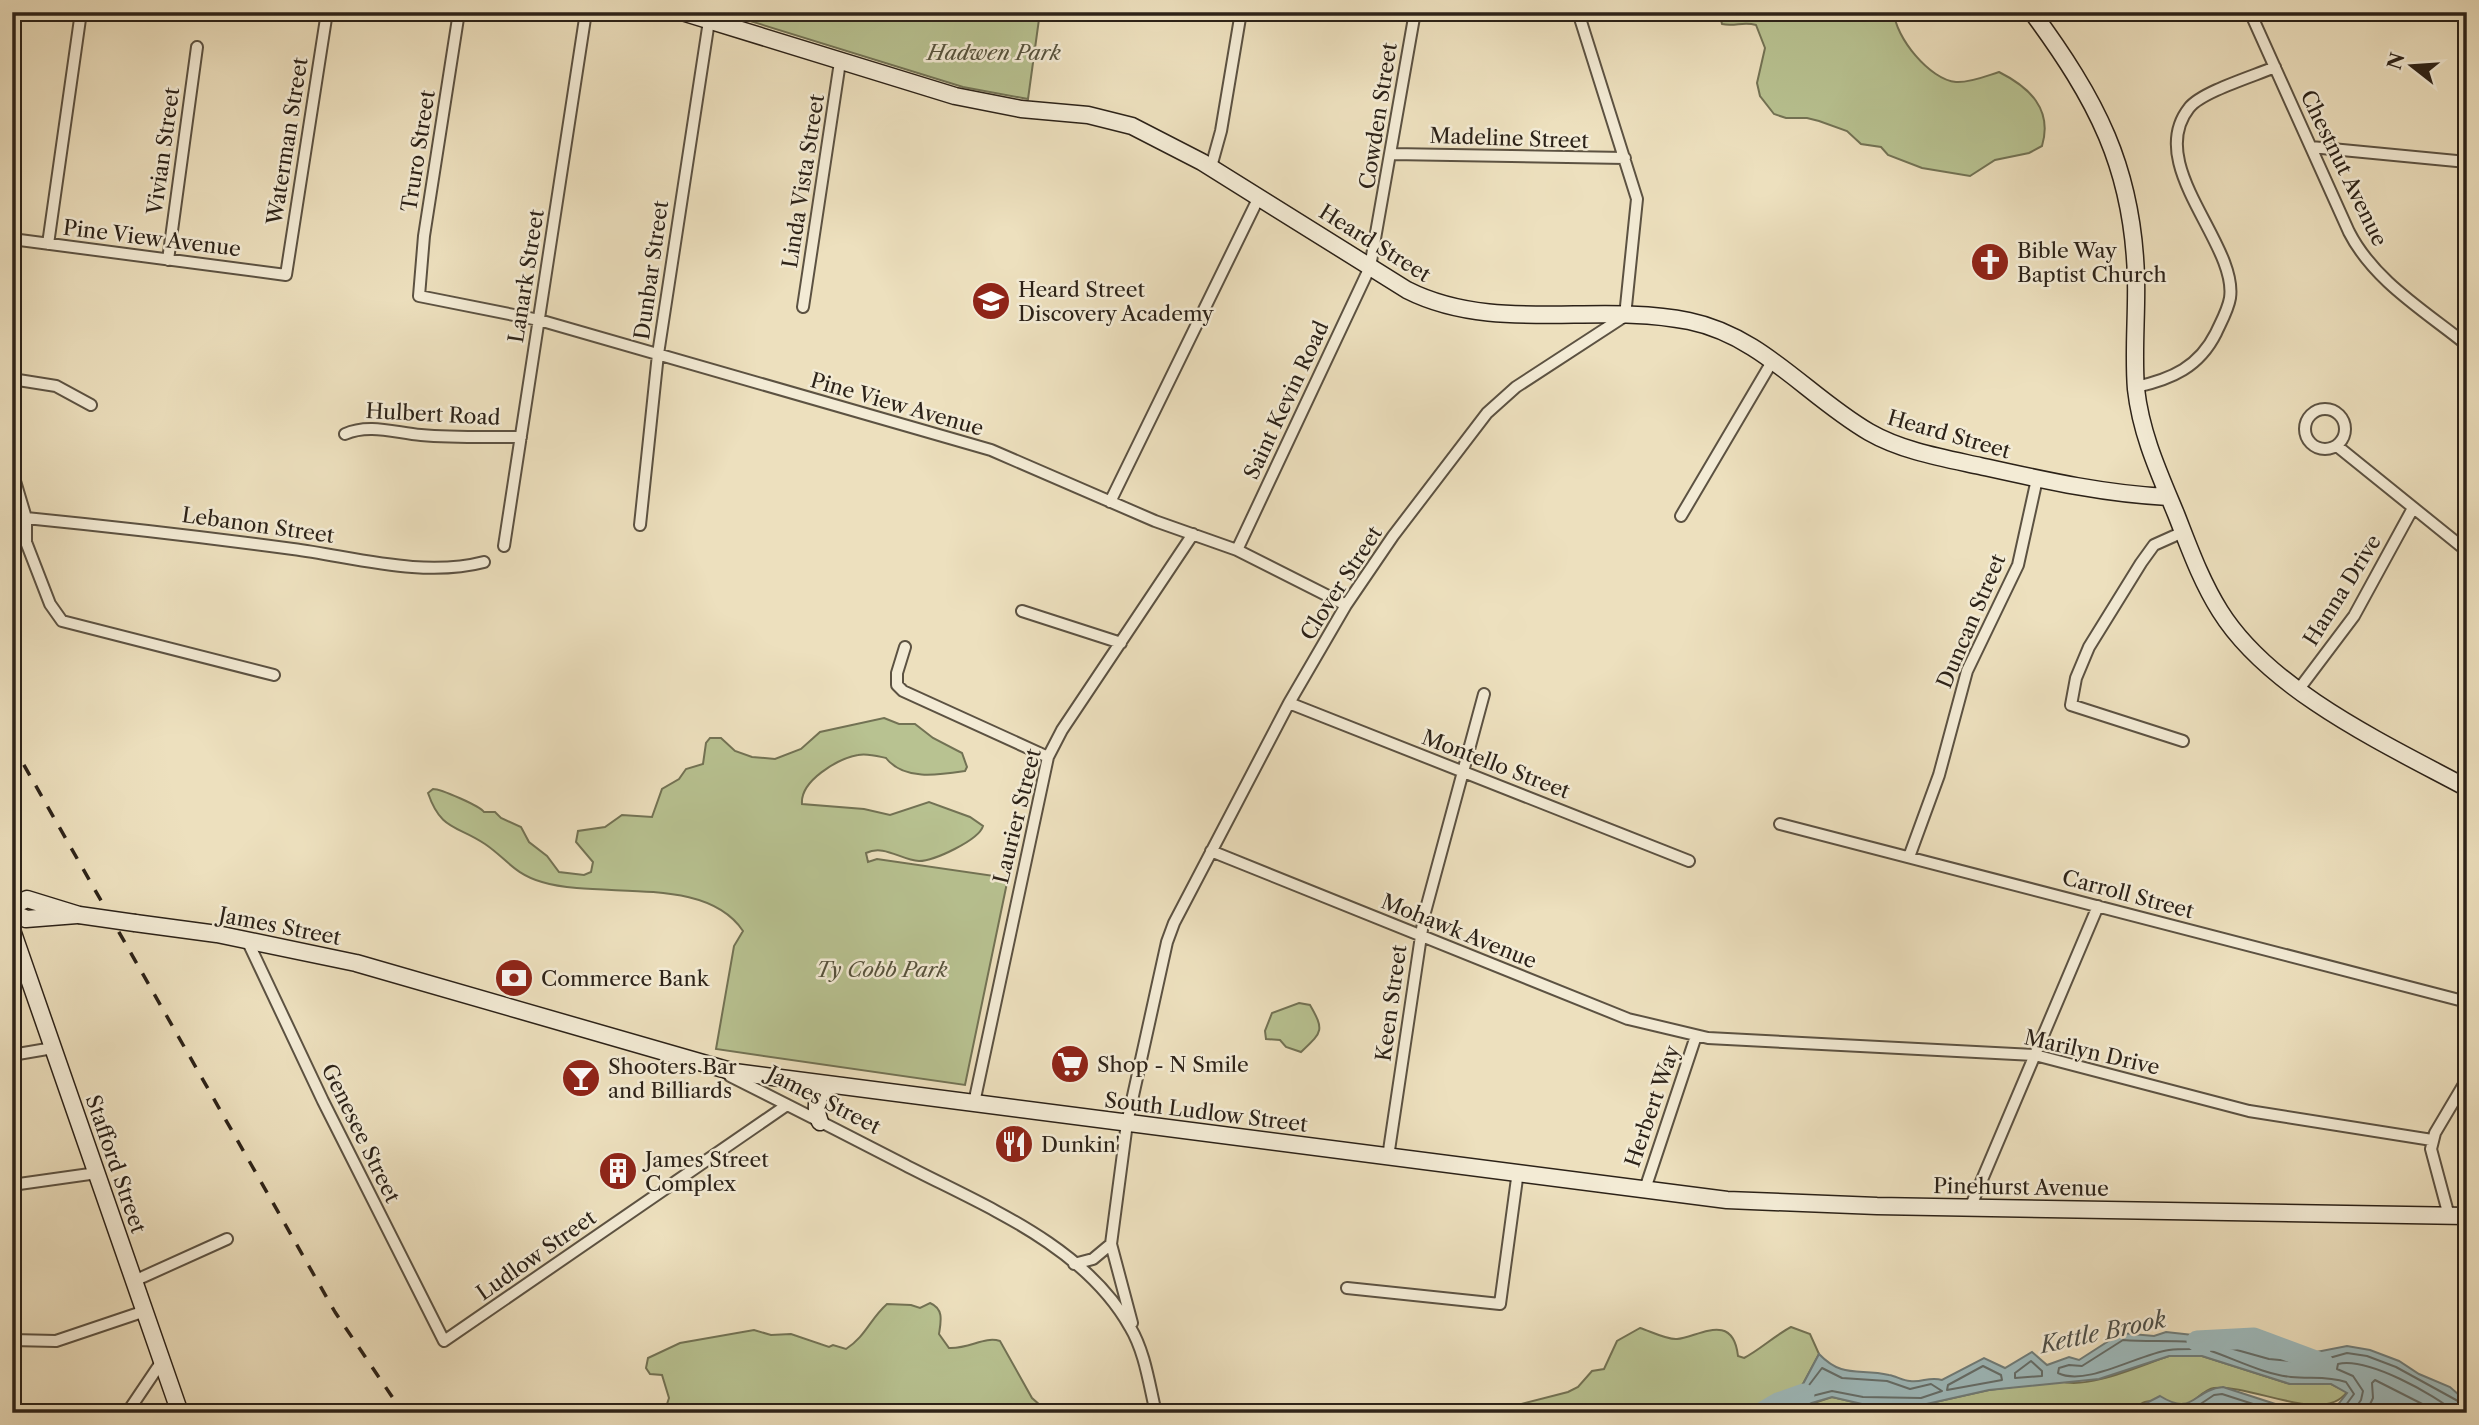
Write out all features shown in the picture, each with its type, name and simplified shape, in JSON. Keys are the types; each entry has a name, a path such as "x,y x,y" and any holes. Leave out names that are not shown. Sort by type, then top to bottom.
{"main road":[{"name":"Heard Street","path":"682,12 955,96 1021,109 1110,120 1132,126 1211,167 1406,290 1453,309 1689,321 1719,329 1773,360 1854,422 1880,437 1939,457 2037,479 2118,494 2168,497"},
{"path":"2032,12 2083,84 2101,118 2127,197 2136,276 2136,387 2144,432 2168,497 2208,589 2236,634 2256,655 2299,689 2467,788"},
{"name":"James Street","path":"12,906 27,899 79,915 247,940 356,963 715,1068"},
{"name":"James Street","path":"12,912 26,919 79,915"},
{"name":"Stafford Street","path":"12,930 180,1413"},
{"name":"South Ludlow Street","path":"715,1068 1388,1157 1577,1179"},
{"path":"820,1122 816,1110 818,1097 830,1085"},
{"name":"Pinehurst Avenue","path":"1577,1179 1645,1189 1784,1203 2467,1216"}],"street":[{"path":"48,244 81,12"},
{"name":"Waterman Street","path":"286,275 327,12"},
{"name":"Truro Street","path":"419,296 424,236 459,12"},
{"name":"Lanark Street","path":"504,545 586,12"},
{"path":"1211,167 1221,131 1241,12"},
{"name":"Cowden Street","path":"1370,267 1415,12"},
{"path":"1578,12 1637,199 1625,316"},
{"name":"Chestnut Avenue","path":"2250,12 2364,258 2385,280 2467,345"},
{"name":"Dunbar Street","path":"640,525 658,354 709,21"},
{"name":"Vivian Street","path":"168,260 197,47"},
{"name":"Linda Vista Street","path":"803,307 840,62"},
{"path":"2136,387 2164,381 2196,362 2209,347 2230,298 2227,271 2181,168 2178,146 2183,117 2196,102 2275,67"},
{"path":"2311,147 2467,162"},
{"name":"Madeline Street","path":"1392,154 1625,159"},
{"path":"1110,502 1259,197"},
{"name":"Pine View Avenue","path":"12,239 286,275"},
{"name":"Saint Kevin Road","path":"1237,550 1370,267"},
{"name":"Pine View Avenue","path":"419,296 539,320 991,450 1110,502 1237,550 1346,605"},
{"name":"Clover Street","path":"1138,1343 1111,1244 1127,1123 1167,942 1289,703 1346,605 1487,413 1516,387 1625,316"},
{"path":"1681,516 1773,360"},
{"path":"12,379 56,386 91,405"},
{"name":"Hulbert Road","path":"345,434 356,429 373,429 419,435 521,437"},
{"path":"2337,446 2467,551"},
{"path":"12,471 26,518 26,542 50,604 62,621 274,675"},
{"name":"Duncan Street","path":"1909,857 1939,775 1967,671 2018,565 2037,479"},
{"name":"Hanna Drive","path":"2299,689 2354,616 2413,508"},
{"name":"Lebanon Street","path":"26,518 175,533 400,565 456,567 484,562"},
{"path":"2183,532 2154,545 2141,564 2089,648 2076,678 2071,705 2183,741"},
{"name":"Laurier Street","path":"974,1103 1048,757 1193,534"},
{"path":"1021,611 1121,643"},
{"path":"905,647 897,673 897,685 903,691 1048,757"},
{"name":"Keen Street","path":"1388,1157 1420,936 1484,694"},
{"name":"Montello Street","path":"1289,703 1689,861"},
{"name":"Carroll Street","path":"1780,824 2467,1002"},
{"name":"Mohawk Avenue","path":"1211,852 1628,1020 1696,1037"},
{"path":"1970,1208 2098,906"},
{"name":"Genesee Street","path":"247,940 350,1156 444,1341"},
{"name":"Marilyn Drive","path":"1696,1037 2035,1055 2249,1111 2432,1140"},
{"name":"Herbert Way","path":"1645,1189 1696,1037"},
{"path":"12,1055 53,1048"},
{"name":"James Street","path":"715,1068 1001,1214 1074,1264 1112,1300 1138,1343 1156,1413"},
{"path":"2449,1216 2432,1159 2432,1140 2467,1079"},
{"name":"Ludlow Street","path":"444,1341 788,1105"},
{"path":"1347,1288 1500,1304 1518,1171"},
{"path":"12,1185 97,1173"},
{"path":"134,1281 227,1239"},
{"path":"1074,1264 1093,1259 1111,1244"},
{"path":"12,1340 56,1341 145,1311"},
{"path":"127,1413 162,1361"}],"green space":[{"name":"Hadwen Park","path":"721,12 1040,12 1028,99 963,87"},
{"path":"1719,12 1894,12 1900,33 1907,45 1935,74 1961,82 1999,72 2029,92 2041,110 2044,121 2042,146 2029,153 1995,160 1970,176 1922,168 1888,155 1881,147 1861,144 1847,131 1819,121 1786,118 1774,114 1760,96 1757,83 1765,48 1756,25 1722,24"},
{"name":"Ty Cobb Park","path":"884,718 899,724 915,724 933,738 962,753 967,767 965,771 923,775 902,770 886,758 858,755 840,761 813,779 803,795 802,804 864,809 890,815 929,802 970,817 983,826 980,832 965,843 926,860 912,860 879,850 866,853 868,862 877,859 1008,878 965,1085 716,1049 734,946 743,931 726,913 704,902 679,895 566,887 532,879 485,844 444,821 428,793 433,789 437,790 468,802 484,812 495,812 501,818 521,827 529,842 547,856 559,872 584,875 591,872 593,862 576,842 578,831 605,827 622,815 652,817 662,789 679,779 686,769 703,764 706,743 710,738 721,738 735,751 752,757 775,759 801,749 820,732"},
{"path":"1299,1003 1310,1005 1319,1026 1317,1035 1301,1052 1286,1047 1280,1040 1266,1039 1265,1031 1272,1013"},
{"path":"930,1303 940,1312 939,1334 949,1348 988,1340 1000,1341 1032,1398 1049,1413 642,1413 666,1407 669,1398 662,1375 650,1374 646,1368 648,1358 680,1343 754,1330 771,1335 791,1334 829,1347 833,1345 846,1349 858,1339 887,1304 920,1308"},
{"path":"1791,1327 1810,1334 1819,1354 1803,1384 1778,1403 1777,1413 1514,1413 1517,1405 1578,1387 1592,1371 1604,1369 1617,1341 1640,1328 1673,1339 1722,1330 1735,1342 1738,1356 1744,1358"},
{"path":"2169,1356 2202,1356 2290,1384 2331,1384 2347,1392 2336,1401 2322,1405 2286,1401 2230,1388 2214,1388 2187,1405 2150,1401 2127,1413 1784,1413 1832,1397 1862,1404 1922,1405 1989,1390 2060,1381 2085,1382"}],"water":[{"path":"2166,1332 2220,1338 2271,1352 2301,1355 2347,1346 2370,1350 2399,1361 2419,1374 2450,1387 2467,1402 2467,1413 2325,1413 2336,1407 2347,1393 2331,1384 2290,1384 2202,1356 2169,1356 2099,1379 1989,1390 1922,1405 1862,1404 1832,1397 1777,1413 1778,1403 1803,1384 1819,1354 1844,1370 1878,1373 1907,1381 1942,1380 1984,1358 2005,1368 2032,1352 2047,1365 2069,1357 2079,1360 2121,1333 2154,1336"},
{"path":"2223,1387 2303,1413 2127,1413 2160,1396 2171,1402 2187,1403 2213,1389"}],"waterway":[{"name":"Kettle Brook","path":"2197,1341 2254,1338 2324,1364"},
{"name":"Kettle Brook","path":"1761,1413 1778,1403 1804,1394"}],"railway":[{"path":"12,744 335,1312 403,1413"}],"place":[{"name":"Bible Way Baptist Church","path":"1990,262"},
{"name":"Heard Street Discovery Academy","path":"991,301"},
{"name":"Commerce Bank","path":"514,978"},
{"name":"Shop - N Smile","path":"1070,1064"},
{"name":"Shooters Bar and Billiards","path":"581,1078"},
{"name":"Dunkin'","path":"1014,1144"},
{"name":"James Street Complex","path":"618,1171"}]}
